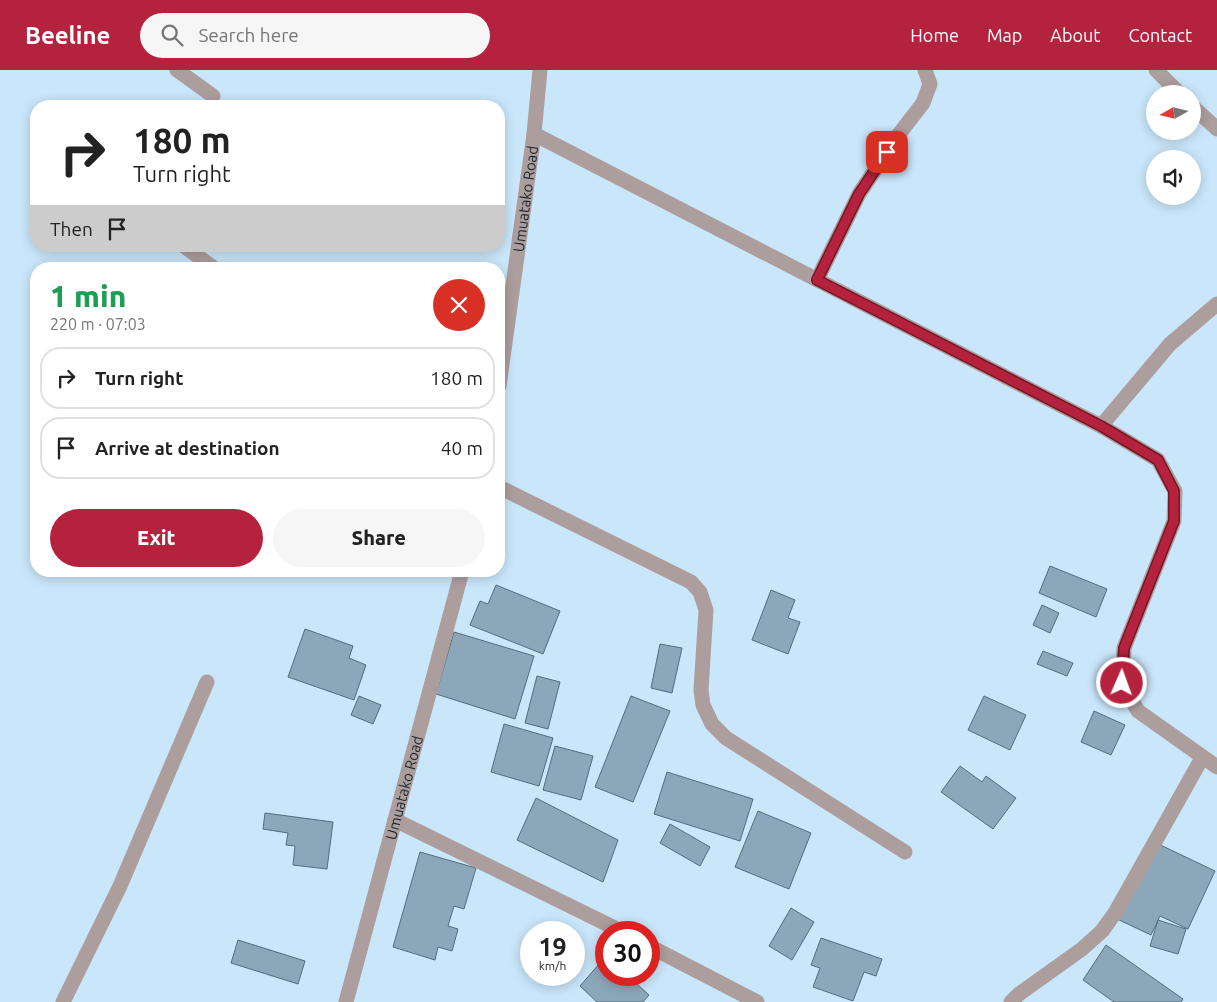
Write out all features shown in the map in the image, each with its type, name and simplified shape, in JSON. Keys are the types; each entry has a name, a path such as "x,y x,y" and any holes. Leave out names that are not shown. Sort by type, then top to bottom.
{"street":[{"path":"177,70 213,96"},
{"name":"Umuatako Road","path":"505,343 534,134 540,70"},
{"path":"817,280 859,194 896,138 923,103 930,84 925,70"},
{"path":"1156,70 1171,85"},
{"path":"1201,114 1217,129"},
{"path":"534,134 1101,426 1158,460 1174,491 1174,521 1124,648 1122,683 1138,712 1217,767"},
{"path":"192,252 206,262"},
{"path":"1101,426 1170,344 1217,304"},
{"path":"505,490 691,582 700,592 706,610 701,690 703,705 712,724 726,738 905,852"},
{"name":"Umuatako Road","path":"346,1002 460,577"},
{"path":"63,1002 120,886 207,682"},
{"path":"1011,1002 1019,994 1082,949 1102,931 1115,913 1202,758"},
{"path":"395,820 601,921"},
{"path":"660,952 757,1002"}],"building":[{"path":"1050,566 1107,589 1096,617 1039,593"},
{"path":"496,585 560,611 543,654 470,625 480,601 488,604"},
{"path":"771,590 795,600 788,618 800,622 788,654 752,640"},
{"path":"1042,605 1059,613 1050,633 1033,625"},
{"path":"305,629 353,646 349,658 366,665 354,700 288,677"},
{"path":"454,632 534,656 515,719 436,694"},
{"path":"660,644 682,648 672,693 651,688"},
{"path":"1043,651 1073,663 1067,676 1037,664"},
{"path":"537,676 560,682 548,729 525,723"},
{"path":"359,696 381,705 373,724 351,715"},
{"path":"631,696 670,711 633,802 595,787"},
{"path":"984,696 1026,715 1010,750 968,730"},
{"path":"1094,711 1125,725 1111,755 1081,742"},
{"path":"504,724 553,738 539,786 491,772"},
{"path":"555,746 593,756 581,800 543,790"},
{"path":"960,766 982,782 986,776 1016,798 993,829 941,792"},
{"path":"667,772 753,799 740,841 654,814"},
{"path":"536,798 618,840 603,882 517,840"},
{"path":"758,811 811,833 789,889 735,867"},
{"path":"265,813 333,822 327,869 293,865 295,846 286,845 288,833 263,829"},
{"path":"670,824 710,847 700,866 660,843"},
{"path":"1152,841 1215,871 1188,929 1160,916 1151,935 1115,918"},
{"path":"420,852 476,868 464,909 454,906 448,926 458,929 452,951 438,947 435,960 393,947"},
{"path":"791,908 814,922 792,960 769,946"},
{"path":"1158,920 1186,929 1178,954 1150,946"},
{"path":"821,938 882,959 876,976 864,972 853,1001 813,987 820,968 811,965"},
{"path":"238,940 305,961 298,984 231,963"},
{"path":"1106,945 1183,999 1181,1002 1114,1002 1083,980"},
{"path":"595,969 595,986 639,986 649,995 643,1002 597,1002 580,986 585,986 585,980"}],"route":[{"path":"887,152 859,194 817,280 1101,426 1158,460 1174,491 1174,521 1124,648 1122,683"}]}
